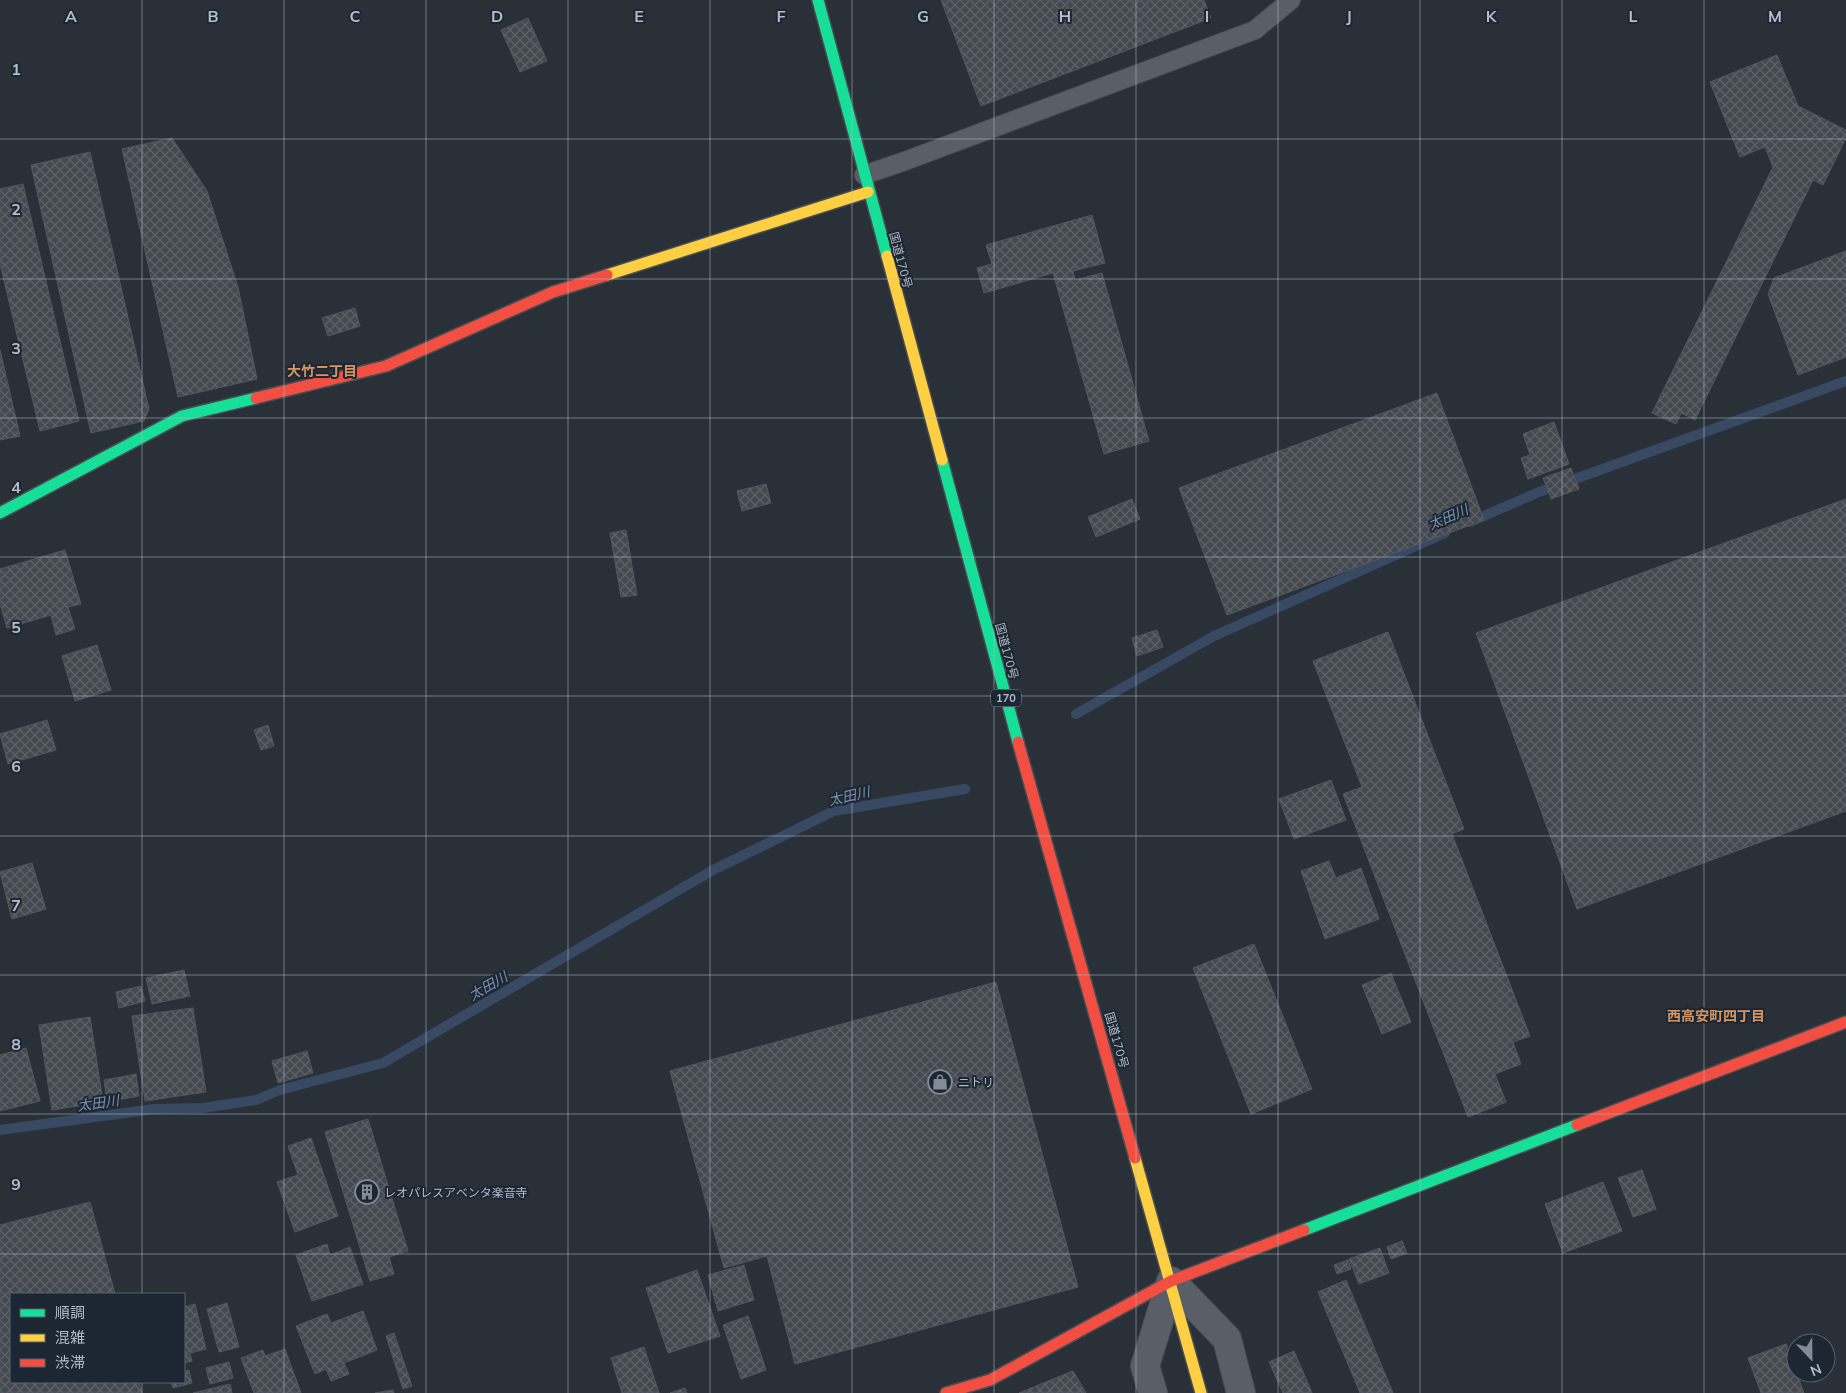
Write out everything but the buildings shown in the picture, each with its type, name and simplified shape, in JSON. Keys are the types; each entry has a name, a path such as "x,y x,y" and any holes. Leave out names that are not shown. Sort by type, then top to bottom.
{"main road":[{"name":"国道170号","path":"818,0 868,192 1016,735 1202,1393"},
{"path":"0,513 182,416 386,366 553,292 868,192"},
{"path":"946,1393 990,1380 1171,1280 1846,1022"}],"street":[{"path":"1152,1393 1145,1366 1171,1280"},
{"path":"1171,1280 1227,1340 1242,1393"}],"lane":[{"path":"864,175 1255,30 1291,0"}],"waterway":[{"name":"太田川","path":"1470,522 1539,492 1846,381"},
{"name":"太田川","path":"1076,714 1214,636 1445,533"},
{"name":"太田川","path":"0,1130 154,1109 203,1108 256,1100 280,1090 383,1063 713,870 834,811 965,789"}],"traffic: fast":[{"path":"818,0 887,256"},
{"path":"0,513 182,416 256,398"},
{"path":"942,460 1018,742"},
{"path":"1304,1230 1577,1125"}],"traffic: slow":[{"path":"607,275 868,192"},
{"path":"887,256 942,460"},
{"path":"1135,1158 1201,1393"}],"traffic: jam":[{"path":"256,398 386,366 553,292 607,275"},
{"path":"1018,742 1135,1158"},
{"path":"1577,1125 1846,1022"},
{"path":"946,1393 990,1380 1171,1281 1304,1230"}],"place":[{"name":"ニトリ","path":"940,1082"},
{"name":"レオパレスアベンタ楽音寺","path":"367,1192"}],"district":[{"name":"大竹二丁目","path":"322,371"},
{"name":"西高安町四丁目","path":"1716,1016"}]}
